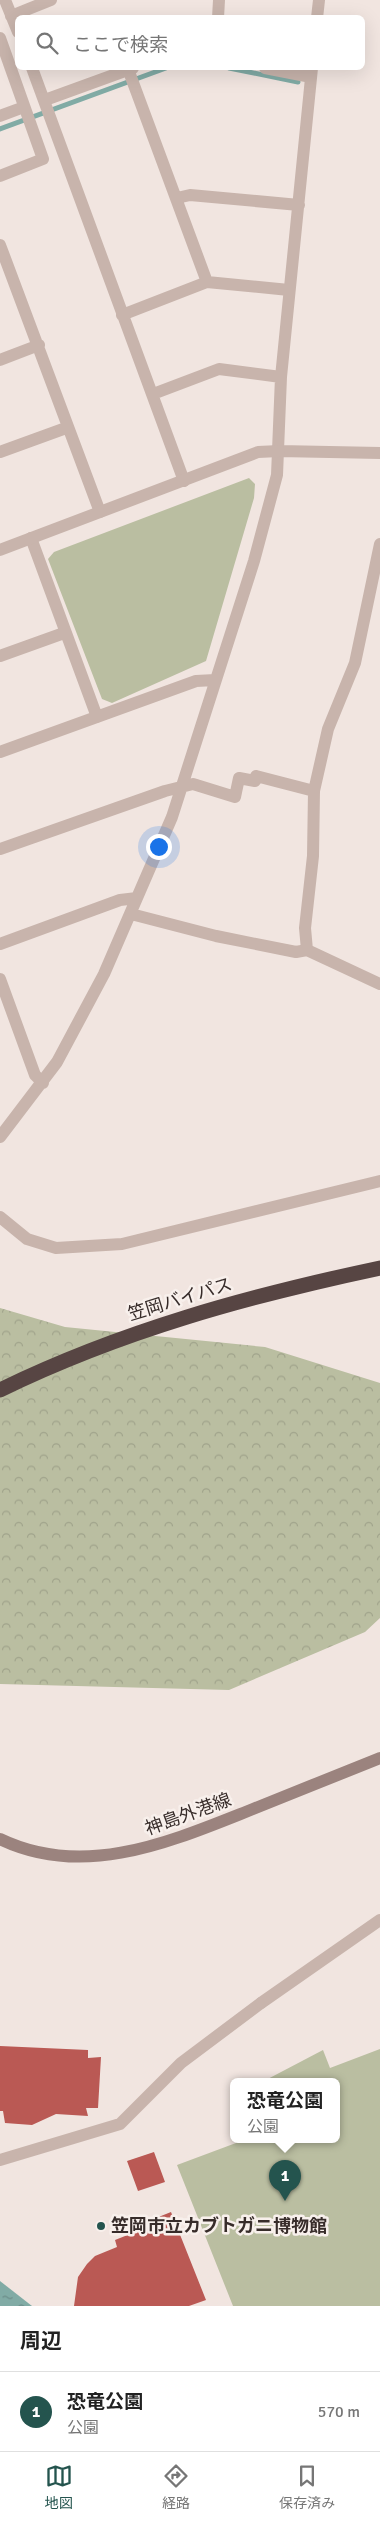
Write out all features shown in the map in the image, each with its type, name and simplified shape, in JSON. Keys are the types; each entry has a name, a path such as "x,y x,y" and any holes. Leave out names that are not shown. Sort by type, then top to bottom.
{"highway":[{"name":"笠岡バイパス","path":"0,1390 99,1346 178,1318 253,1296 380,1268"}],"main road":[{"name":"神島外港線","path":"0,1839 13,1846 69,1858 120,1854 172,1842 380,1758"}],"street":[{"path":"5,0 15,25"},
{"path":"11,16 51,0"},
{"path":"218,15 219,0"},
{"path":"318,15 319,0"},
{"path":"0,38 43,159 0,176"},
{"path":"33,70 184,481"},
{"path":"45,100 126,70"},
{"path":"132,70 207,282"},
{"path":"0,1137 43,1083 57,1062 104,974 131,914 172,817 254,561 277,475 279,451 277,431 281,378 312,72 288,70"},
{"path":"0,116 24,107"},
{"path":"177,198 190,195 299,205"},
{"path":"0,245 4,267 39,346 66,428 100,512"},
{"path":"122,315 207,282 289,290"},
{"path":"0,360 39,346"},
{"path":"153,394 219,369 281,378"},
{"path":"0,452 66,428"},
{"path":"0,550 258,452 380,452"},
{"path":"31,538 96,717"},
{"path":"307,950 305,928 313,856 314,791 328,729 355,664 380,544"},
{"path":"0,656 64,633"},
{"path":"0,752 196,681 215,680"},
{"path":"0,849 193,784 234,797 239,778 255,781 256,776 314,791"},
{"path":"0,944 120,900 137,898"},
{"path":"131,914 216,936 296,952 307,950 380,984"},
{"path":"0,980 35,1075 43,1083"},
{"path":"0,1217 27,1239 56,1248 122,1244 380,1181"},
{"path":"0,2160 120,2124 181,2063 261,2003 380,1920"}],"green space":[{"path":"249,478 255,484 254,498 206,661 112,703 102,699 48,559 54,552"},
{"path":"0,1308 65,1327 265,1347 380,1383 380,1618 365,1632 229,1690 0,1684"},
{"path":"380,2049 380,2306 233,2306 177,2165 236,2143 340,2143 340,2078 270,2078 323,2050 330,2068"}],"water":[{"path":"0,2281 32,2306 0,2306"}],"building":[{"path":"0,2046 88,2050 88,2058 101,2057 98,2108 86,2108 88,2116 56,2114 32,2125 5,2123 3,2111 0,2111"},
{"path":"154,2152 165,2182 138,2191 127,2161"},
{"path":"171,2212 206,2300 189,2306 74,2306 78,2277 95,2256 117,2247 115,2240 158,2223 156,2218"}],"waterway":[{"path":"0,129 161,70"},
{"path":"239,70 298,82"}],"place":[{"name":"恐竜公園","path":"285,2201"},
{"name":"笠岡市立カブトガニ博物館","path":"101,2226"}]}
